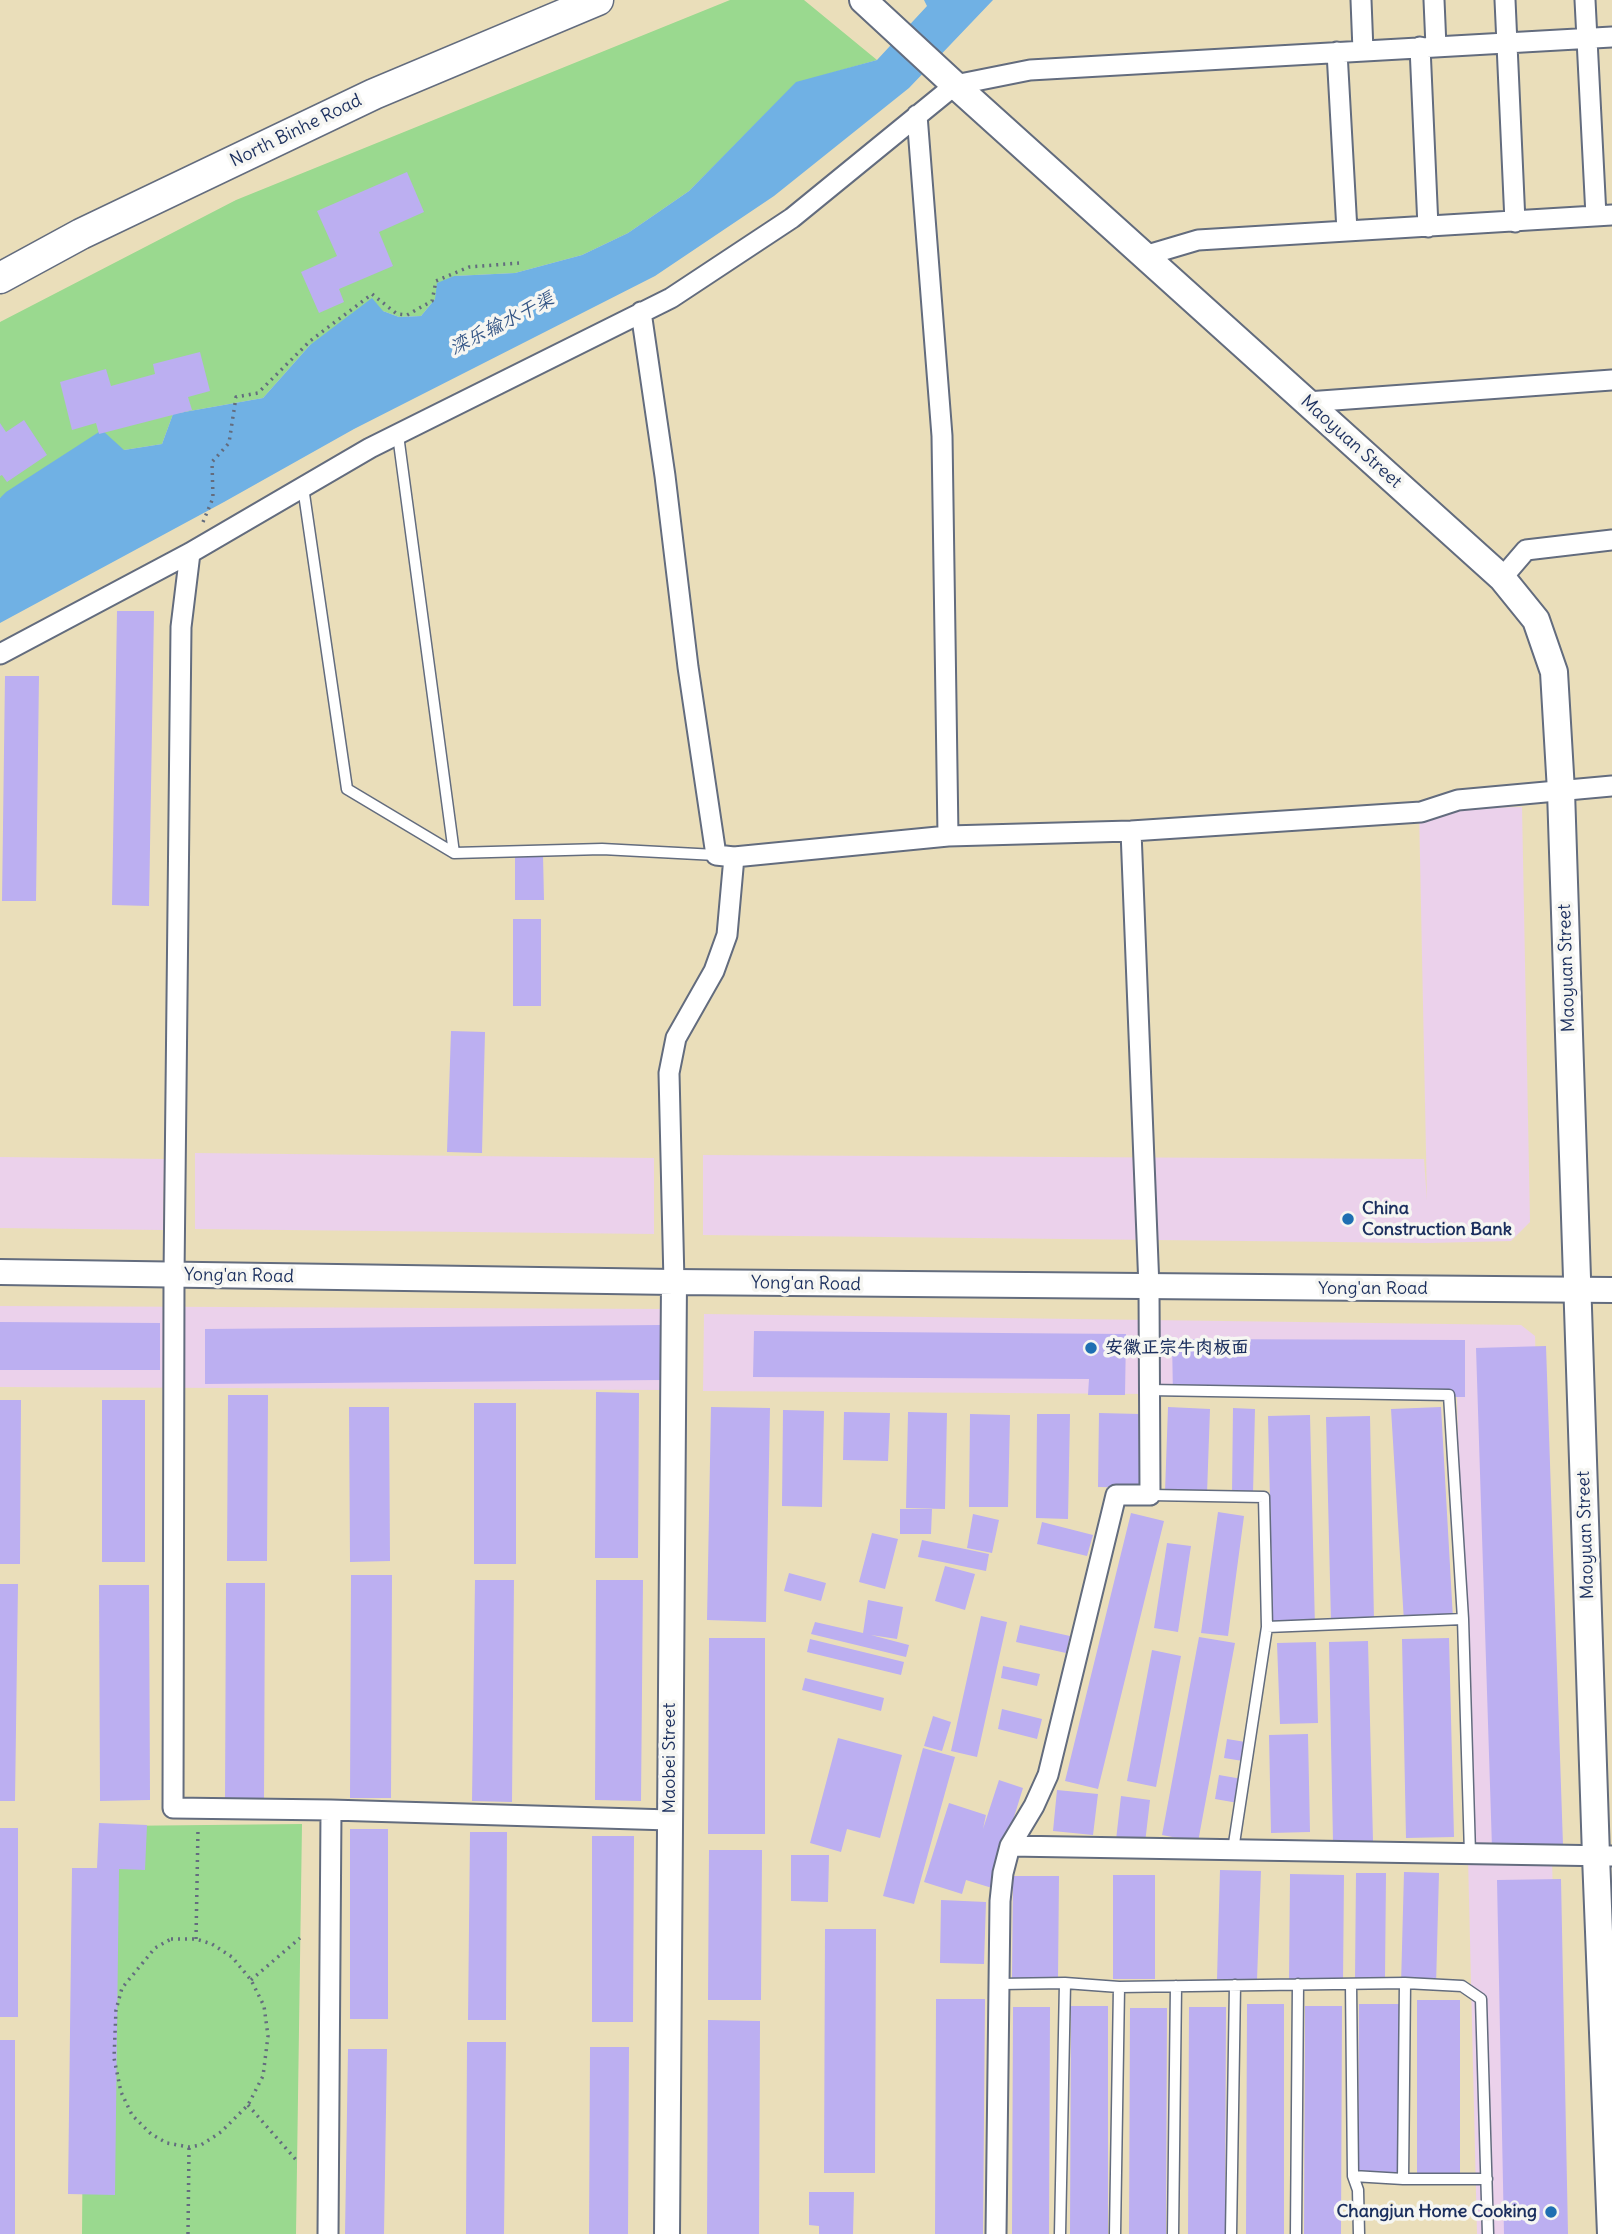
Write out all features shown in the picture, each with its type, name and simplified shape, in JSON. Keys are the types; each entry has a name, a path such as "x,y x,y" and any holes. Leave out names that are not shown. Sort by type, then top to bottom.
{"main road":[{"name":"North Binhe Road","path":"0,278 81,234 374,94 598,0"},
{"name":"Maoyuan Street","path":"869,6 1502,578 1536,620 1554,672 1561,791 1577,1290 1604,1856 1612,2234"}],"street":[{"path":"1361,0 1363,51"},
{"path":"1428,227 1428,47 1434,0"},
{"path":"1506,0 1515,222"},
{"path":"1144,256 1198,240 1604,215 1585,0"},
{"path":"0,654 190,553 398,435 671,298 792,218 955,85 1030,69 1612,37"},
{"path":"1337,52 1347,231"},
{"path":"916,115 943,436 948,836"},
{"path":"641,312 665,476 688,667 725,856 727,935 714,971 676,1038 668,1073 674,1282"},
{"path":"1307,402 1612,380"},
{"path":"1502,578 1526,550 1612,540"},
{"path":"190,553 181,627 174,1275 173,1808 670,1820"},
{"path":"725,856 948,836 1131,831 1421,812 1458,800 1612,786"},
{"path":"996,2234 1000,1901 1003,1873 1010,1846 1034,1806 1048,1775 1116,1495 1150,1495 1149,1288 1131,831"},
{"name":"Yong'an Road","path":"0,1272 1149,1288 1612,1290"},
{"name":"Maobei Street","path":"667,2234 674,1282"},
{"path":"328,2234 331,1810"},
{"path":"1010,1846 1604,1856"}],"lane":[{"path":"398,435 454,853"},
{"path":"303,487 347,789 454,853 603,849 725,856"},
{"path":"1149,1390 1449,1395 1463,1619 1471,1854"},
{"path":"1150,1495 1264,1497 1267,1627 1233,1851"},
{"path":"1267,1627 1463,1619"},
{"path":"1000,1984 1065,1983 1119,1987 1405,1983 1462,1986 1481,1999 1488,2234"},
{"path":"1060,2234 1065,1983"},
{"path":"1403,2179 1405,1983"},
{"path":"1296,2234 1298,1984"},
{"path":"1351,1984 1353,2176 1358,2190 1359,2234"},
{"path":"1231,2234 1235,1985"},
{"path":"1173,2234 1176,1986"},
{"path":"1115,2234 1119,1987"},
{"path":"1353,2176 1487,2179"}],"path":[{"path":"190,553 213,498 212,462 229,443 236,397 258,393 310,341 372,294 397,314 407,315 432,301 436,281 469,267 519,263"},
{"path":"196,1938 198,1825"},
{"path":"196,1938 212,1944 232,1957 251,1980 264,2006 268,2036 263,2076 248,2105 221,2132 201,2144 188,2147 167,2143 151,2134 132,2115 121,2092 114,2058 116,2010 122,1988 155,1948 171,1939 196,1938"},
{"path":"251,1980 300,1938"},
{"path":"248,2105 297,2161"},
{"path":"188,2147 188,2234"}],"shaded area":[{"path":"1522,807 1530,1222 1511,1241 1428,1243 703,1235 703,1155 1424,1159 1427,1200 1419,809"},
{"path":"195,1153 654,1158 654,1234 195,1229"},
{"path":"0,1157 164,1159 163,1230 0,1228"},
{"path":"0,1306 667,1309 666,1390 0,1387"},
{"path":"704,1314 1521,1325 1535,1336 1564,2234 1477,2234 1457,1396 703,1391"}],"green space":[{"path":"730,0 804,0 877,60 796,83 689,191 628,233 582,255 515,273 454,276 421,316 399,317 383,311 310,345 263,398 173,414 162,444 124,450 0,498 0,322 236,200"},
{"path":"302,1824 296,2234 82,2234 85,1872 111,1872 113,1826"}],"water":[{"name":"滦乐输水干渠","path":"924,0 993,0 909,88 774,196 655,276 354,429 0,623 0,498 6,492 102,430 124,450 162,444 173,414 263,398 310,345 372,298 383,311 399,317 421,316 435,299 437,283 454,276 515,273 582,255 628,233 689,191 796,82 877,60 927,6"}],"building":[{"path":"407,172 424,212 379,232 393,266 339,289 344,302 319,313 301,272 337,256 317,211"},
{"path":"200,352 210,391 188,397 192,410 99,434 96,423 72,430 60,382 106,369 111,386 155,374 153,364"},
{"path":"24,420 47,455 7,482 0,476 0,423 6,432"},
{"path":"117,611 154,611 149,906 112,905"},
{"path":"5,676 39,676 36,901 2,901"},
{"path":"515,855 543,855 544,900 515,900"},
{"path":"513,919 541,919 541,1006 513,1006"},
{"path":"451,1031 485,1032 482,1153 447,1152"},
{"path":"0,1322 160,1323 160,1370 0,1370"},
{"path":"660,1325 661,1380 205,1384 205,1329"},
{"path":"754,1331 1126,1334 1125,1395 1088,1395 1089,1379 753,1377"},
{"path":"1172,1339 1465,1340 1465,1397 1173,1397"},
{"path":"1546,1346 1563,1845 1492,1848 1476,1348"},
{"path":"596,1392 639,1393 638,1558 595,1558"},
{"path":"228,1395 268,1395 267,1561 227,1561"},
{"path":"0,1400 21,1400 20,1564 0,1564"},
{"path":"102,1400 145,1400 145,1562 102,1562"},
{"path":"474,1403 516,1403 516,1564 474,1564"},
{"path":"349,1407 389,1407 390,1561 350,1562"},
{"path":"711,1407 770,1408 766,1622 707,1620"},
{"path":"1168,1407 1210,1409 1207,1494 1165,1492"},
{"path":"1441,1407 1453,1619 1404,1622 1391,1409"},
{"path":"1233,1408 1255,1409 1253,1494 1232,1494"},
{"path":"783,1410 824,1411 822,1507 782,1506"},
{"path":"844,1412 890,1413 888,1461 843,1460"},
{"path":"908,1412 947,1413 945,1509 906,1508"},
{"path":"1099,1413 1140,1414 1139,1488 1098,1487"},
{"path":"970,1414 1010,1415 1008,1507 969,1507"},
{"path":"1037,1414 1070,1414 1068,1519 1036,1518"},
{"path":"1310,1415 1315,1628 1273,1629 1268,1416"},
{"path":"1370,1416 1374,1621 1331,1622 1326,1417"},
{"path":"900,1509 932,1509 931,1534 900,1534"},
{"path":"1218,1512 1244,1516 1228,1636 1201,1633"},
{"path":"1131,1513 1164,1521 1098,1789 1065,1781"},
{"path":"973,1514 999,1520 992,1553 967,1548"},
{"path":"1042,1522 1093,1535 1087,1556 1037,1544"},
{"path":"872,1533 898,1539 885,1589 859,1582"},
{"path":"922,1540 989,1554 986,1571 918,1557"},
{"path":"1167,1543 1191,1546 1178,1632 1154,1628"},
{"path":"945,1566 975,1574 965,1610 935,1601"},
{"path":"789,1573 826,1583 821,1601 784,1591"},
{"path":"351,1575 392,1575 391,1798 350,1798"},
{"path":"475,1580 514,1580 512,1802 472,1801"},
{"path":"596,1580 643,1580 641,1801 595,1800"},
{"path":"226,1583 265,1583 264,1801 225,1801"},
{"path":"0,1584 18,1584 15,1801 0,1801"},
{"path":"99,1585 149,1585 150,1800 100,1801"},
{"path":"868,1600 903,1607 897,1639 871,1635 909,1645 906,1657 811,1634 815,1622 863,1633"},
{"path":"981,1616 1007,1622 977,1757 951,1751"},
{"path":"1020,1625 1070,1636 1066,1653 1016,1642"},
{"path":"1199,1637 1235,1643 1198,1842 1162,1835"},
{"path":"709,1638 765,1638 765,1834 708,1834"},
{"path":"1449,1638 1454,1837 1406,1838 1402,1639"},
{"path":"810,1639 904,1662 901,1675 807,1652"},
{"path":"1368,1641 1373,1841 1333,1842 1329,1642"},
{"path":"1316,1642 1318,1723 1280,1724 1277,1643"},
{"path":"1152,1650 1181,1656 1156,1787 1127,1781"},
{"path":"1003,1666 1040,1674 1037,1686 1001,1678"},
{"path":"805,1678 884,1698 881,1711 802,1690"},
{"path":"1002,1709 1042,1719 1037,1739 998,1729"},
{"path":"933,1716 951,1722 942,1751 924,1746"},
{"path":"1308,1734 1310,1832 1271,1833 1269,1735"},
{"path":"838,1738 902,1755 880,1838 847,1829 841,1852 810,1843"},
{"path":"1227,1739 1252,1743 1249,1762 1224,1758"},
{"path":"923,1748 955,1757 914,1904 883,1896"},
{"path":"1219,1775 1242,1779 1238,1803 1215,1799"},
{"path":"999,1780 1023,1788 992,1888 966,1880 962,1894 924,1882 949,1803 986,1815 983,1829"},
{"path":"1057,1790 1098,1794 1093,1835 1053,1831"},
{"path":"1121,1796 1150,1800 1145,1843 1116,1840"},
{"path":"99,1823 147,1825 145,1870 119,1869 115,2195 68,2194 72,1868 97,1868"},
{"path":"0,1828 18,1828 18,2017 0,2017"},
{"path":"350,1829 388,1829 388,2019 350,2019"},
{"path":"470,1832 507,1832 506,2020 468,2020"},
{"path":"592,1836 634,1836 633,2022 592,2022"},
{"path":"709,1850 762,1850 761,2000 708,2000"},
{"path":"791,1855 829,1855 828,1902 791,1901"},
{"path":"1220,1870 1261,1871 1257,1980 1217,1979"},
{"path":"1404,1872 1439,1873 1436,1986 1401,1985"},
{"path":"1356,1873 1386,1873 1385,1979 1355,1979"},
{"path":"1290,1874 1344,1875 1343,1983 1289,1982"},
{"path":"1113,1875 1155,1875 1155,1979 1113,1979"},
{"path":"1013,1876 1059,1876 1058,1980 1012,1979"},
{"path":"1561,1879 1568,2234 1504,2234 1497,1880"},
{"path":"941,1900 986,1902 984,1964 940,1963"},
{"path":"825,1929 876,1929 875,2173 824,2173"},
{"path":"936,1999 985,1999 983,2234 935,2234"},
{"path":"1417,2000 1460,2000 1460,2180 1417,2180"},
{"path":"1247,2004 1284,2004 1284,2234 1246,2234"},
{"path":"1359,2004 1400,2004 1399,2177 1358,2177"},
{"path":"1071,2006 1108,2006 1108,2234 1070,2234"},
{"path":"1305,2006 1342,2006 1341,2234 1304,2234"},
{"path":"1013,2007 1050,2007 1049,2234 1012,2234"},
{"path":"1189,2007 1226,2007 1225,2234 1188,2234"},
{"path":"1130,2008 1167,2008 1166,2234 1129,2234"},
{"path":"708,2020 760,2021 759,2234 707,2234"},
{"path":"0,2040 15,2040 15,2234 0,2234"},
{"path":"467,2042 506,2042 504,2234 466,2234"},
{"path":"590,2047 629,2047 628,2234 589,2234"},
{"path":"348,2049 387,2049 384,2234 345,2234"},
{"path":"809,2192 854,2192 853,2234 819,2234 819,2226 809,2225"}],"place":[{"name":"China Construction Bank","path":"1348,1219"},
{"name":"安徽正宗牛肉板面","path":"1091,1348"},
{"name":"Changjun Home Cooking","path":"1551,2212"}]}
